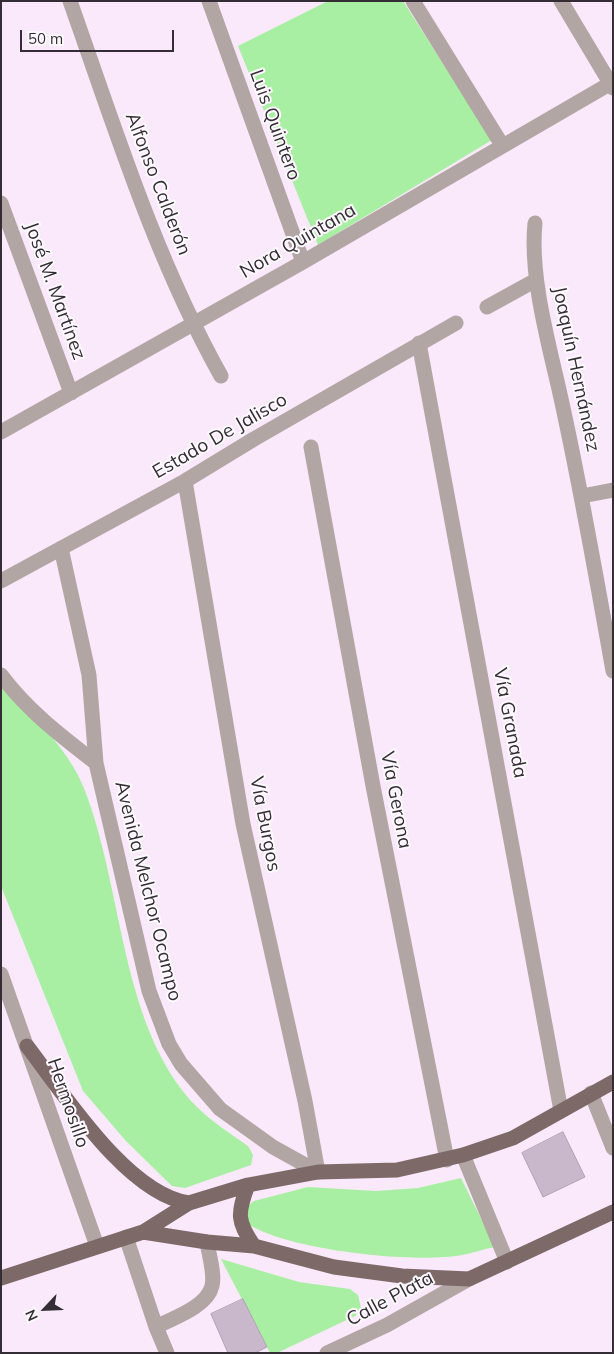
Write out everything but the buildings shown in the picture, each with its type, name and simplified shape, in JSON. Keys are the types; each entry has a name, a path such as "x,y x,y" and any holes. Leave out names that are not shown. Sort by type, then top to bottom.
{"main road":[{"path":"27,1046 78,1113 124,1167 155,1191 178,1202 189,1203"},
{"path":"1,1278 143,1232 189,1203 248,1185 318,1172 396,1170 463,1155 513,1138 613,1082"},
{"path":"248,1185 239,1212 241,1228 254,1246"},
{"path":"143,1232 207,1242 254,1246 334,1267 402,1276 470,1279 613,1212"}],"street":[{"name":"Alfonso Calderón","path":"70,1 152,229 193,324 221,376"},
{"name":"Luis Quintero","path":"209,1 303,262"},
{"path":"413,1 502,146"},
{"path":"561,1 612,84"},
{"name":"Nora Quintana","path":"1,432 303,262 612,84"},
{"name":"José M. Martínez","path":"1,203 71,393"},
{"name":"Joaquín Hernández","path":"535,222 533,238 536,280 582,496 613,671"},
{"path":"487,307 536,280"},
{"name":"Estado De Jalisco","path":"1,581 185,481 456,323"},
{"name":"Vía Granada","path":"419,343 560,1111"},
{"name":"Vía Gerona","path":"311,447 373,786 447,1160"},
{"name":"Vía Burgos","path":"185,481 243,824 305,1101 318,1172"},
{"path":"582,496 613,490"},
{"name":"Avenida Melchor Ocampo","path":"61,548 88,665 94,714 96,762 148,992 169,1044 180,1064 220,1109 266,1142 318,1172"},
{"path":"1,675 13,691 52,729 96,762"},
{"name":"Hermosillo","path":"1,974 97,1246"},
{"path":"591,1093 613,1148"},
{"path":"463,1155 507,1262"},
{"path":"126,1237 156,1327 167,1353"},
{"path":"156,1327 194,1307 208,1294 213,1285 207,1242"},
{"name":"Calle Plata","path":"327,1353 387,1326 470,1279"}],"green space":[{"path":"328,1 403,1 492,140 318,245 238,46"},
{"path":"1,678 58,744 77,772 83,786 107,867 137,997 152,1038 171,1075 197,1107 215,1123 248,1146 253,1155 251,1165 185,1188 172,1186 126,1141 83,1091 1,886"},
{"path":"461,1178 495,1247 462,1255 441,1257 414,1258 352,1253 321,1248 267,1233 248,1224 245,1208 254,1201 308,1187 376,1191 418,1188"},
{"path":"221,1259 299,1282 350,1289 358,1295 361,1308 355,1316 277,1353 270,1353"}]}
